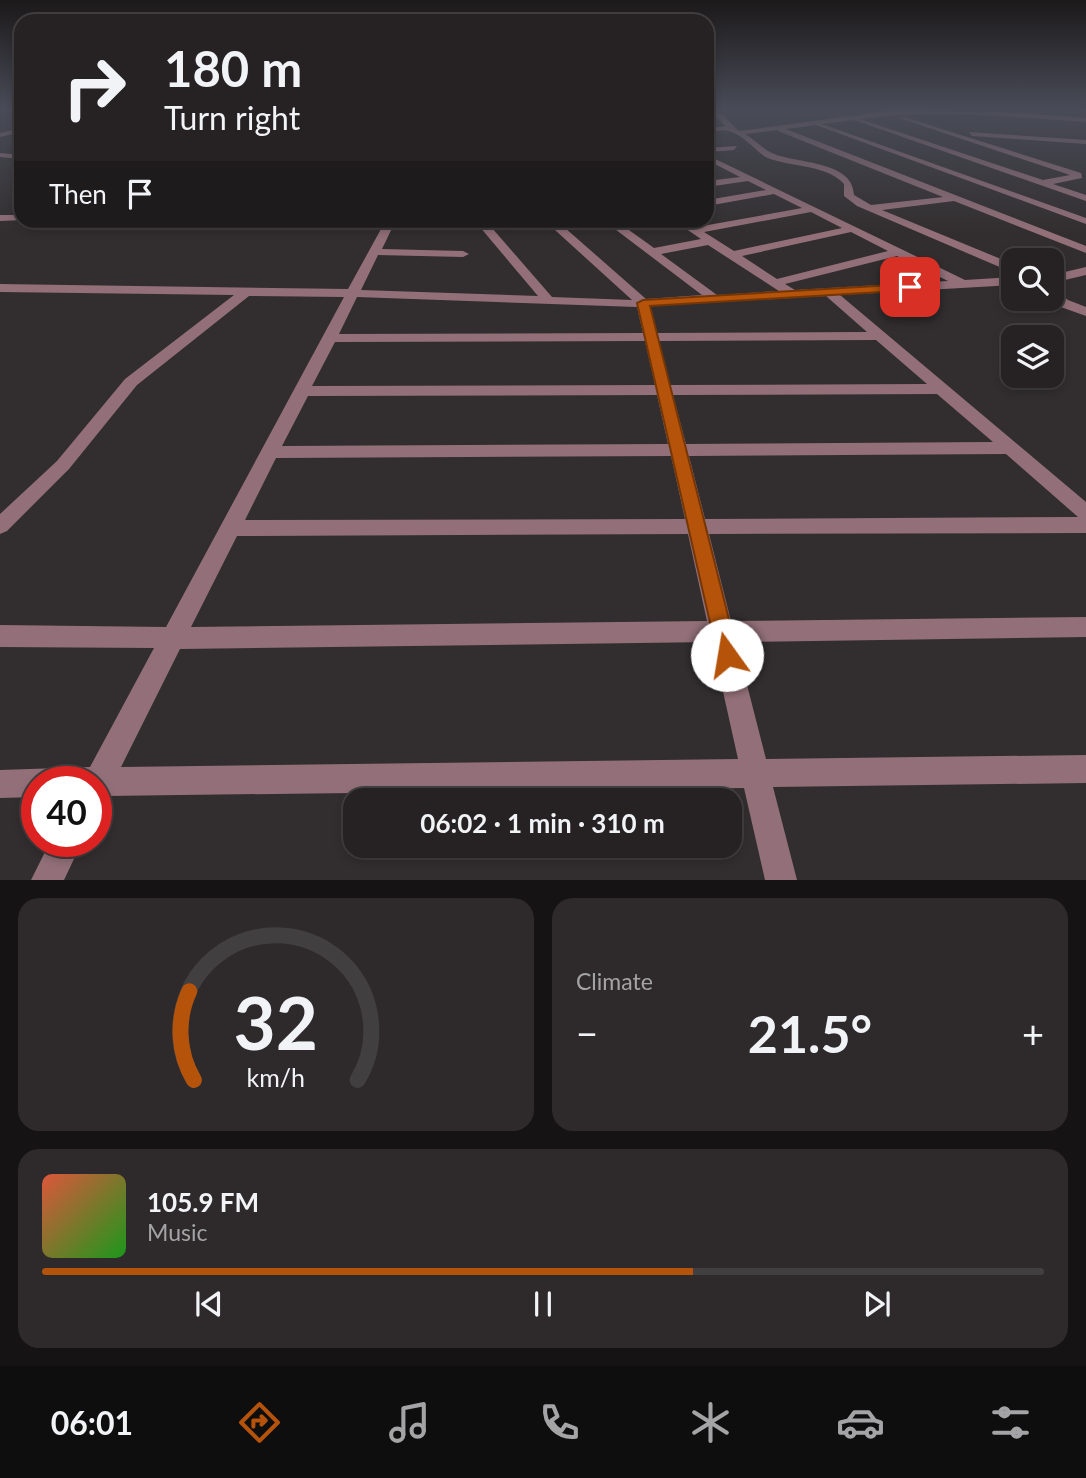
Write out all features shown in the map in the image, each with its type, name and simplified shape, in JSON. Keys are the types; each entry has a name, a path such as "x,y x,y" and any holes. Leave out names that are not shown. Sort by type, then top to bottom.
{"street":[{"path":"764,151 768,155 843,177 849,184 849,196 870,208 1001,263"},
{"path":"837,151 1084,248"},
{"path":"894,151 1086,221"},
{"path":"815,167 920,151"},
{"path":"948,151 1086,198"},
{"path":"1003,151 1082,177"},
{"path":"714,161 964,284"},
{"path":"714,165 720,164"},
{"path":"870,208 955,198 1082,177"},
{"path":"714,183 748,178"},
{"path":"714,202 776,191"},
{"path":"714,227 811,209"},
{"path":"105,766 387,228"},
{"path":"485,228 548,301"},
{"path":"557,228 643,303 781,880"},
{"path":"619,228 715,299"},
{"path":"690,228 792,294"},
{"path":"694,231 710,228"},
{"path":"731,255 852,229"},
{"path":"652,253 710,241"},
{"path":"374,252 463,254"},
{"path":"775,283 898,252"},
{"path":"1064,276 1086,271"},
{"path":"0,288 352,293 643,303 1001,282"},
{"path":"0,526 63,465 131,382 246,292"},
{"path":"830,292 1086,513"},
{"path":"1064,303 1086,312"},
{"path":"329,338 881,336"},
{"path":"301,391 942,389"},
{"path":"270,452 1011,448"},
{"path":"230,528 1086,525"},
{"path":"0,636 173,638 1086,627"},
{"path":"112,782 1086,769"},
{"path":"0,784 21,783"},
{"path":"47,880 58,857"}],"route":[{"path":"727,655 643,303 910,287"}]}
